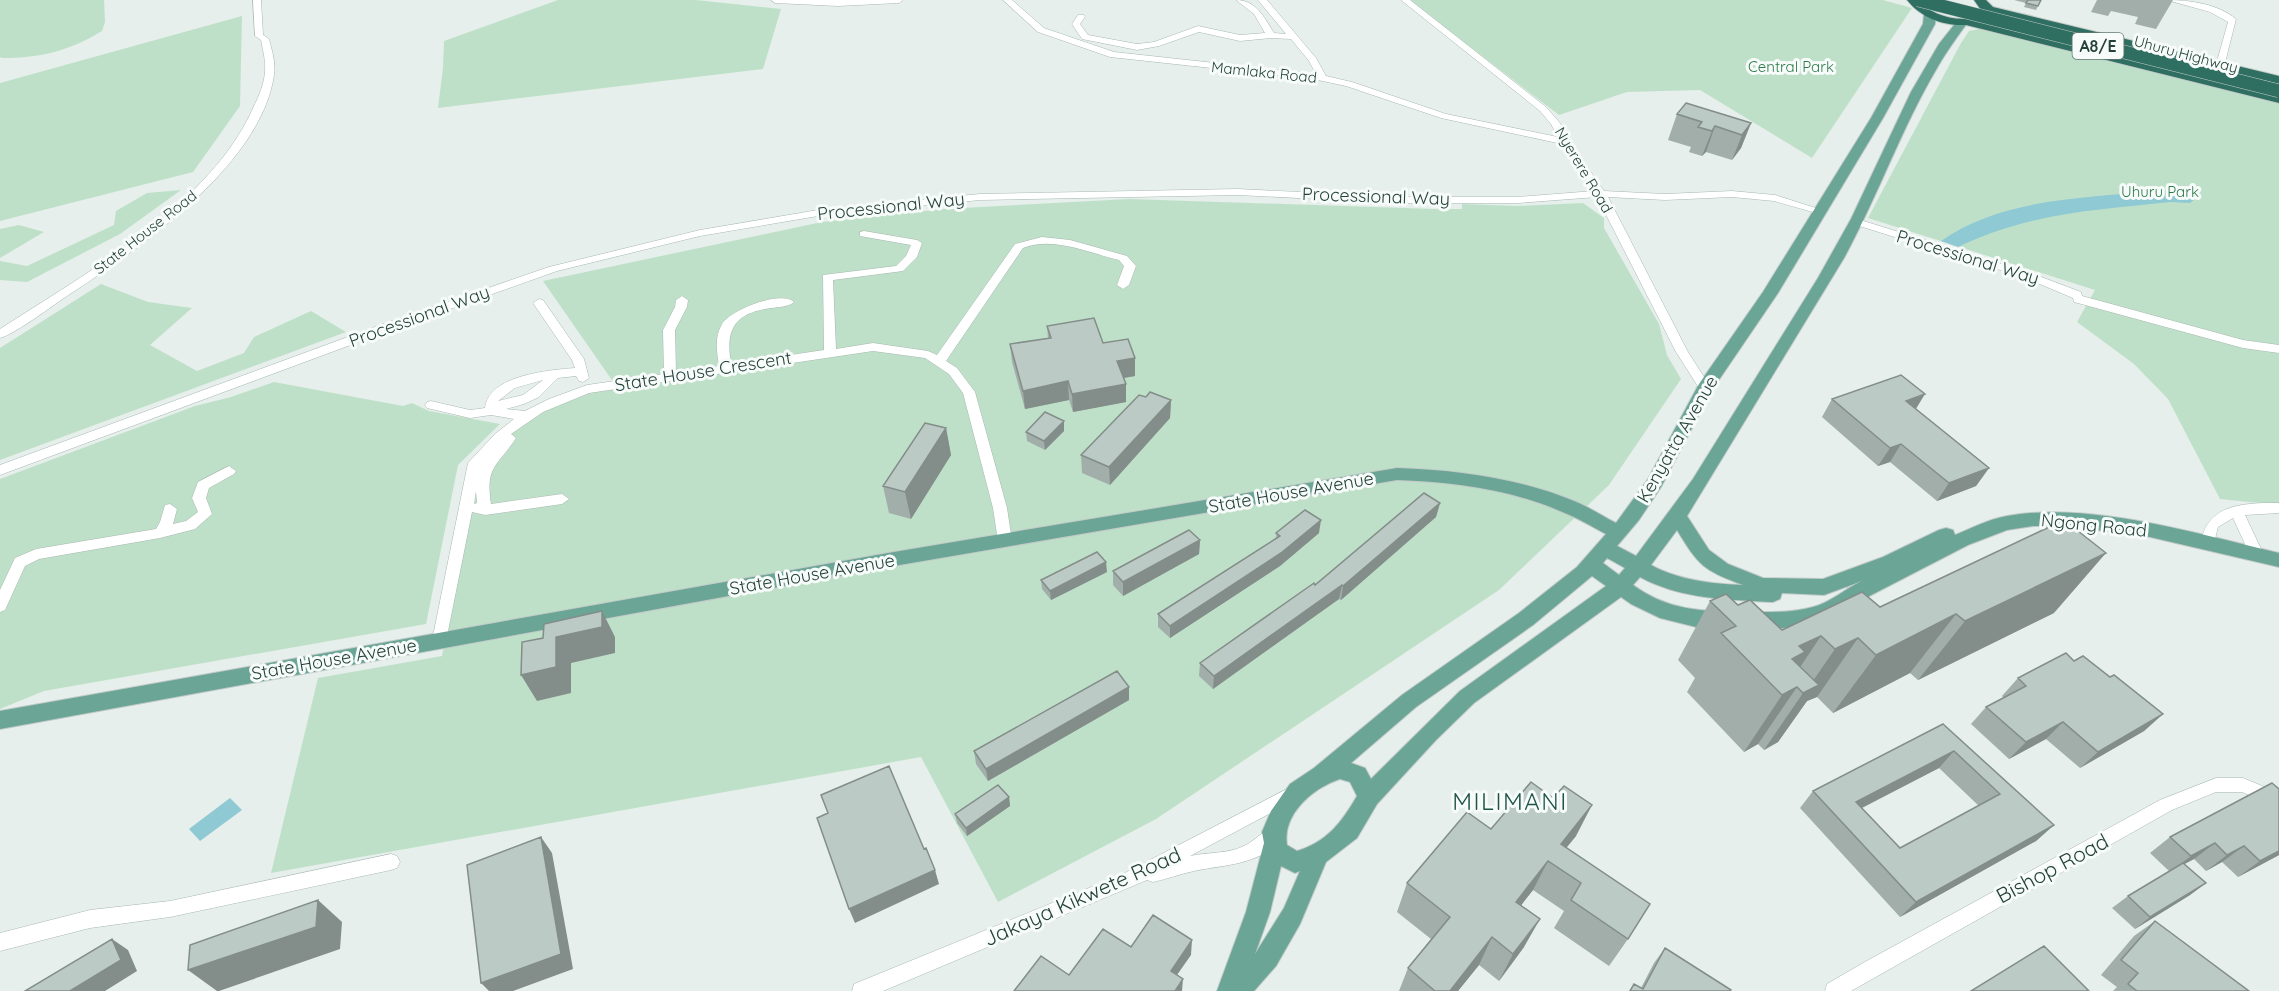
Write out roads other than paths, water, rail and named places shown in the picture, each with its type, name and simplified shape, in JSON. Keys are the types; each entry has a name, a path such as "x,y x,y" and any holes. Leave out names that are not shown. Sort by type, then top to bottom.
{"highway":[{"path":"1900,0 1915,1 1930,14 2279,95"},
{"name":"A8/E","path":"1938,0 2279,86"},
{"path":"1971,22 1986,18 1989,14 1989,9 1980,0"},
{"name":"A8/E","path":"1915,1 2279,95"},
{"name":"Uhuru Highway","path":"1989,9 2279,80"}],"main road":[{"name":"Kenyatta Avenue","path":"1321,775 1409,701 1526,619 1584,572 1633,515 1655,482 1705,388 1770,293 1865,137 1929,24 1930,14"},
{"path":"1273,841 1280,855 1296,862 1318,855 1349,831 1369,797 1428,734 1467,697 1621,586 1638,568 1678,517 1857,222 1918,91 1952,34 1971,22"},
{"path":"1865,137 1893,145"},
{"name":"State House Avenue","path":"0,720 439,640 1397,474 1439,476 1512,486 1568,506 1618,532"},
{"path":"1678,517 1702,555 1721,569 1762,585 1824,587 1890,562 1920,546 1990,516 2055,508 2209,538"},
{"name":"Ngong Road","path":"1590,564 1638,599 1667,612 1696,619 1783,620 1819,614 1961,540 2005,523 2024,520 2064,519 2209,538 2279,560"},
{"name":"Ngong Road","path":"1605,548 1658,577 1715,592 1850,596"},
{"path":"1486,647 1508,667"},
{"path":"1229,991 1258,912 1273,841 1283,812 1298,790 1321,775 1334,770 1355,773 1365,783 1369,797"},
{"path":"1238,991 1267,958 1287,924 1318,855"}],"street":[{"name":"State House Road","path":"0,334 99,268 182,206 229,157 252,125 263,100 270,71 265,39 259,36 257,0"},
{"path":"775,0 838,3 899,0"},
{"name":"Mamlaka Road","path":"1006,0 1041,30 1113,55 1322,77 1444,116 1565,142"},
{"path":"1240,0 1257,12 1271,35"},
{"path":"1262,0 1313,60 1322,77"},
{"name":"Nyerere Road","path":"1405,0 1543,110 1601,195 1682,352 1705,388"},
{"path":"2171,0 2190,2 2220,13 2233,21 2221,66"},
{"path":"1081,17 1076,24 1085,38 1129,46 1156,44 1198,29 1240,38 1271,35 1293,36"},
{"name":"Mamlaka Road","path":"1530,133 1557,129"},
{"name":"Processional Way","path":"0,470 523,279 623,251 762,222 818,213 980,197 1238,192 1398,200 1518,200 1601,195 1755,196 1786,200 1820,211"},
{"name":"Processional Way","path":"1857,222 2027,275 2078,297 2244,344 2279,349"},
{"path":"830,352 827,277 898,269 911,257 917,243 864,234"},
{"path":"939,361 1019,246 1027,241 1047,240 1123,258 1130,266 1123,285"},
{"path":"670,376 669,330 681,307 682,300"},
{"path":"725,368 722,336 729,321 746,309 788,302"},
{"path":"539,303 578,359 587,388"},
{"name":"State House Crescent","path":"439,640 475,464 490,444 526,416 551,401 587,388 873,347 928,356 953,371 969,392 1000,508 1005,541"},
{"path":"491,408 492,400 497,394 513,384 534,377 580,371"},
{"path":"431,405 470,414 512,404 535,394 553,376"},
{"path":"485,510 481,483 488,465 499,448 531,419 578,398 599,396 606,386"},
{"path":"491,408 526,416"},
{"path":"0,606 21,562 36,554 160,533 190,525 205,514 199,498 203,485 229,471"},
{"path":"465,506 485,510 562,499"},
{"path":"2209,538 2214,523 2224,516 2251,508 2279,508"},
{"path":"160,533 167,523 170,509"},
{"path":"2237,513 2256,553"},
{"name":"Bishop Road","path":"1834,991 1869,969 2166,805 2216,785 2243,785 2279,801"},
{"name":"Jakaya Kikwete Road","path":"861,991 1127,881 1298,790"},
{"path":"1127,881 1195,863 1236,858 1273,841"},
{"path":"0,942 90,919 170,909 391,862"}],"water":[{"path":"2168,190 2188,191 2195,199 2190,203 2171,202 2115,208 2036,220 1984,236 1958,247 1941,241 1966,226 2021,207 2080,198"},
{"path":"230,798 242,810 200,841 189,829"}],"district":[{"name":"MILIMANI","path":"1510,801"}],"park label":[{"name":"Central Park","path":"1791,66"},
{"name":"Uhuru Park","path":"2160,191"}]}
